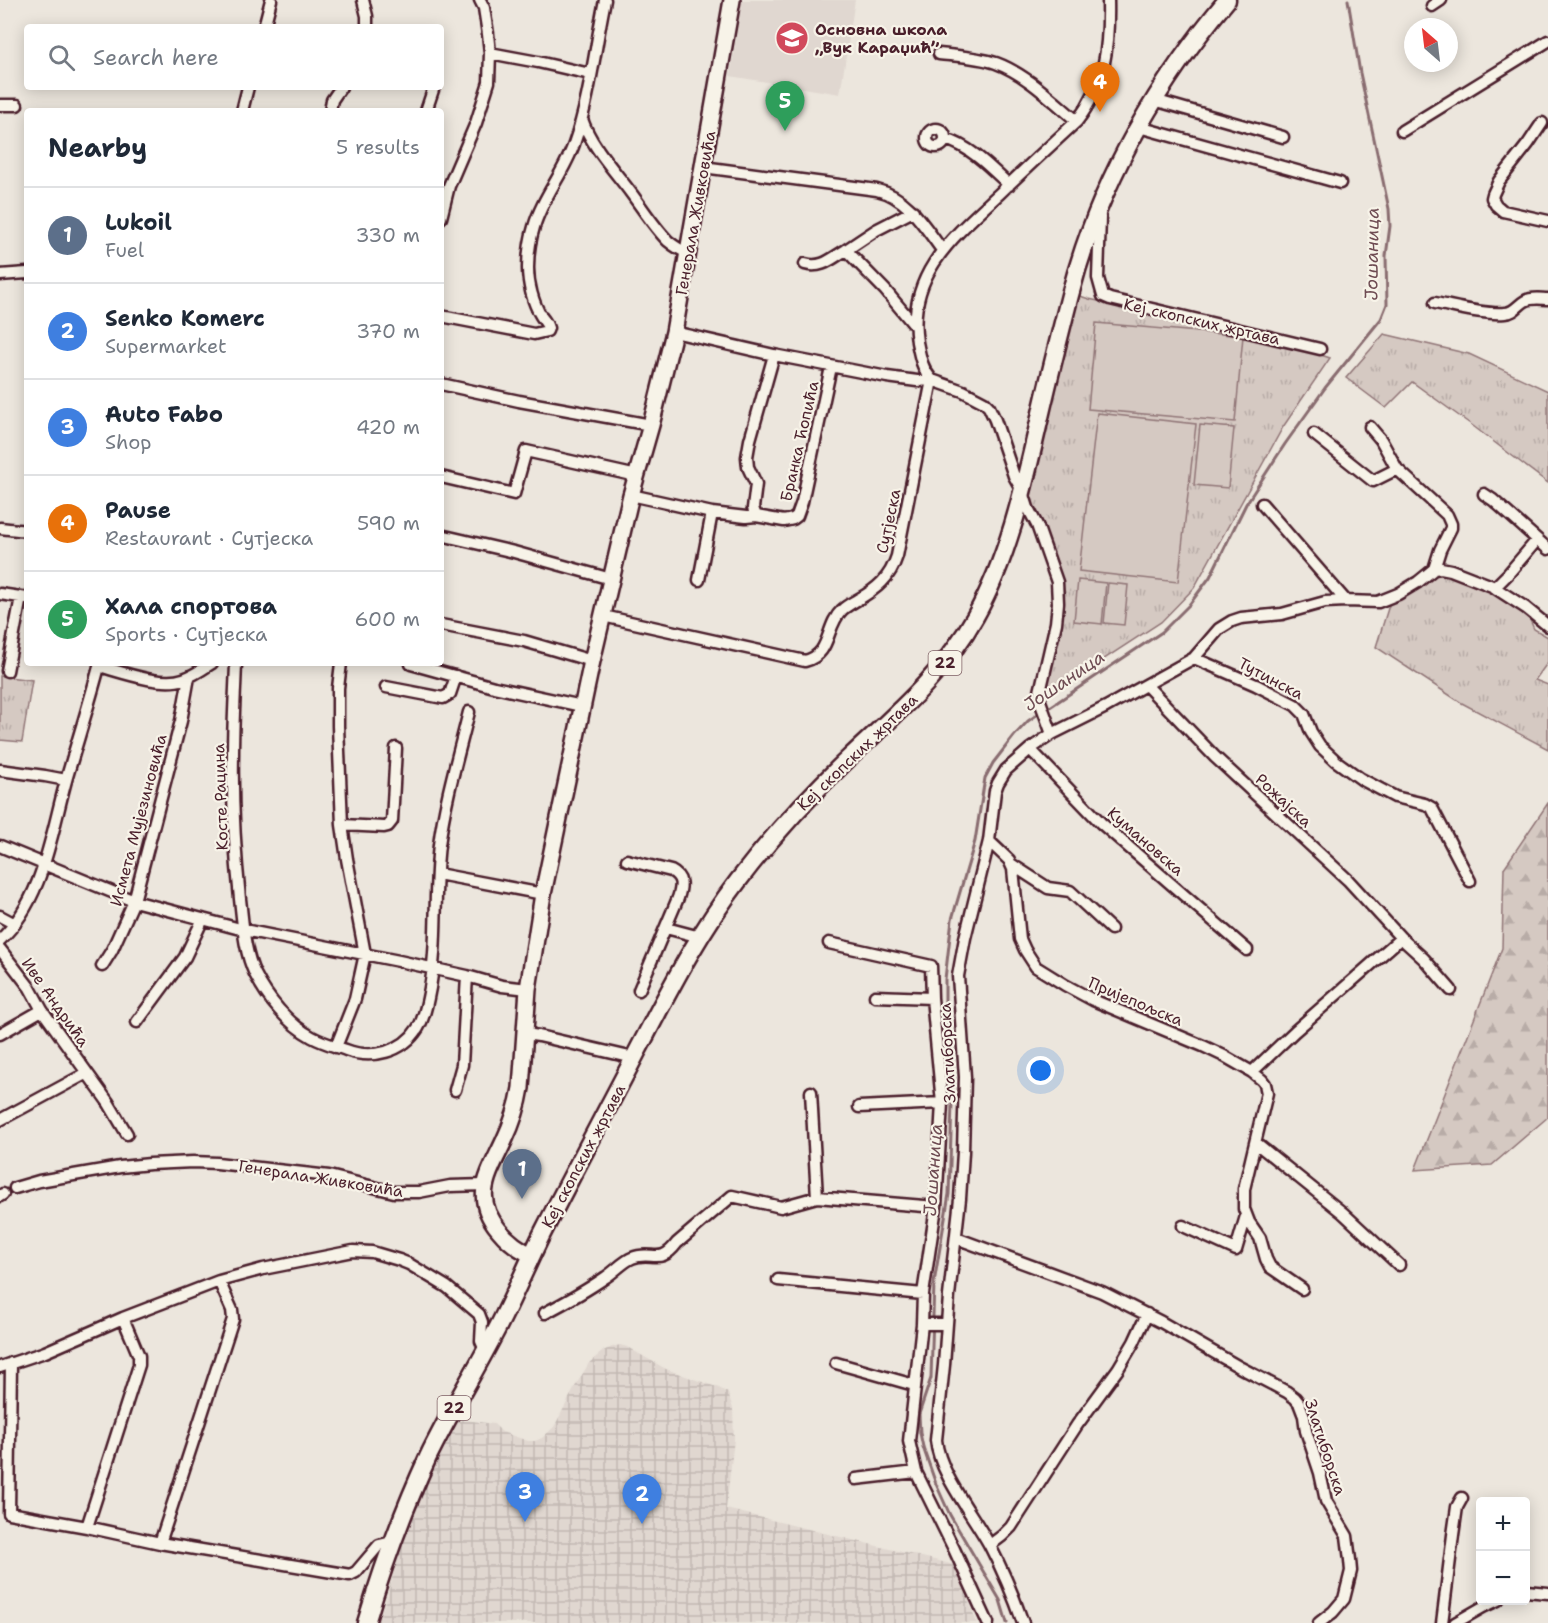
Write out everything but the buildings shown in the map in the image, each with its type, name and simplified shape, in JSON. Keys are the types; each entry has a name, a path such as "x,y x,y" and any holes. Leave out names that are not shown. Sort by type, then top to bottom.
{"main road":[{"name":"Кеј скопских жртава","path":"532,1255 680,970 737,883 777,833 837,770 896,715 938,671 977,615 991,585 1023,492 1071,292 1086,242 1101,205 1122,158 1154,100 1179,61 1227,0"},
{"name":"22","path":"366,1623 392,1542 429,1455 503,1318 532,1255"}],"street":[{"path":"265,24 271,0"},
{"path":"363,0 367,24"},
{"path":"444,206 449,186 476,123 489,82 490,53 486,17 480,0"},
{"path":"444,317 534,334 547,332 547,323 532,297 528,271 529,245 534,225 568,161 582,119 604,0"},
{"name":"Генерала Живковића","path":"15,1188 39,1181 147,1161 217,1163 329,1176 394,1192 419,1192 450,1186 484,1185 516,1110 521,1088 528,989 543,894 611,579 674,332 732,0"},
{"path":"932,380 922,364 915,326 917,306 923,285 942,250 957,233 1077,121 1093,96 1103,70 1108,0"},
{"path":"1402,131 1548,40"},
{"path":"490,53 556,65 590,74"},
{"path":"939,54 997,63 1029,83 1077,121"},
{"path":"243,108 247,90"},
{"path":"331,108 332,100 339,90"},
{"path":"427,108 433,90"},
{"path":"1154,100 1283,137"},
{"path":"0,105 17,105"},
{"path":"582,119 603,156 659,230 680,250 688,253"},
{"path":"1542,123 1499,181 1492,198 1503,210 1548,220"},
{"path":"1139,127 1340,183"},
{"path":"945,139 967,149 1009,185"},
{"path":"703,168 884,192 902,200 942,250"},
{"name":"Кеј скопских жртава","path":"1101,205 1098,278 1103,296 1320,349"},
{"path":"805,264 821,265 876,230 913,211"},
{"path":"846,250 885,290 915,326"},
{"path":"0,275 24,273"},
{"path":"1435,303 1508,314 1526,300 1548,299"},
{"name":"Бранка Ћопића","path":"674,332 774,355 905,380 932,380 973,396 989,407 1014,476 1023,492"},
{"name":"Бранка Ћопића","path":"756,516 753,508 756,484 748,467 747,458 774,355"},
{"name":"Бранка Ћопића","path":"712,513 739,517 756,516 784,521 797,516 831,366"},
{"name":"Сутјеска","path":"603,616 804,661 815,657 824,648 841,610 876,589 890,573 894,564 932,380"},
{"path":"444,385 651,425"},
{"path":"1370,428 1382,440 1397,470 1447,514 1451,528 1434,569"},
{"path":"1314,434 1373,481 1397,470"},
{"path":"444,478 514,494 526,451 637,476"},
{"path":"1023,492 1057,582 1056,623 1040,692 1040,701 1050,730"},
{"path":"1484,494 1548,549"},
{"path":"632,495 712,513 699,580"},
{"path":"1262,504 1346,601"},
{"path":"0,528 24,531"},
{"path":"445,536 514,552 611,579"},
{"path":"1494,588 1537,540"},
{"path":"1111,929 1070,891 1048,888 1011,864 989,841 995,791 1002,776 1050,730 1106,707 1194,658 1219,629 1232,621 1282,614 1318,603 1378,602 1418,582 1434,569 1451,570 1494,588 1526,608 1548,626"},
{"path":"0,594 24,598 7,671"},
{"path":"444,626 524,641 592,661"},
{"name":"Тутинска","path":"1194,658 1256,684 1295,705 1304,714 1320,746 1336,761 1361,779 1388,793 1432,808 1470,881"},
{"path":"0,940 27,906 44,864 100,666"},
{"path":"104,666 161,681 178,681 207,666"},
{"name":"Косте Рацина","path":"236,666 233,784 237,857 247,953 257,979 269,997 301,1030 351,1052 379,1054 401,1046 418,1029 427,1002 433,969"},
{"path":"336,1047 356,999 366,954 342,825 339,757 341,666"},
{"path":"418,666 494,687 582,706"},
{"path":"386,687 443,698 450,694 456,676"},
{"name":"Исмета Мујезиновића","path":"102,966 134,902 181,721 189,677"},
{"name":"Рожајска","path":"1146,685 1215,757 1348,880 1451,990"},
{"path":"433,969 441,831 469,712"},
{"path":"342,825 384,827 392,821 396,748"},
{"name":"Кумановска","path":"1030,749 1101,823 1247,950"},
{"path":"0,770 66,780"},
{"name":"Златиборска","path":"989,841 958,976 965,1104 963,1163 956,1238 944,1324 936,1447 967,1510 990,1545 1023,1623"},
{"path":"0,846 134,902 284,939 399,961 496,985 528,989"},
{"path":"627,860 671,870 680,877 682,886 639,990"},
{"name":"Пријепољска","path":"1011,864 1020,939 1036,967 1093,1000 1203,1046 1252,1072"},
{"path":"438,874 543,894"},
{"path":"0,915 15,924"},
{"path":"138,1022 185,957 203,919"},
{"path":"666,928 700,937"},
{"path":"1183,1226 1236,1250 1246,1216 1244,1189 1267,1093 1265,1084 1252,1072 1294,1031 1401,938"},
{"path":"829,943 931,966 942,1102 936,1207 923,1294 924,1324 914,1385 909,1441 916,1472 988,1623"},
{"name":"Иве Андрића","path":"0,949 30,988 42,1010 108,1102 127,1134"},
{"path":"455,1090 462,1065 467,976"},
{"path":"875,996 933,998"},
{"path":"0,1034 42,1010"},
{"path":"525,1034 634,1058"},
{"name":"Иве Андрића","path":"0,1120 87,1073"},
{"path":"810,1092 817,1197"},
{"path":"859,1107 942,1102"},
{"path":"1256,1143 1343,1213 1399,1265"},
{"path":"484,1185 486,1209 492,1222 519,1249 532,1255"},
{"path":"545,1313 576,1297 630,1259 660,1257 671,1252 678,1243 732,1196 781,1207 817,1197 936,1207"},
{"path":"1246,1216 1260,1238 1270,1267 1302,1289"},
{"name":"Златиборска","path":"956,1238 1086,1286 1147,1314 1295,1398 1299,1403 1326,1501 1347,1536 1350,1560 1351,1570 1344,1599 1333,1612 1318,1623"},
{"path":"392,1542 379,1545 356,1572 350,1575 160,1543 9,1513 5,1365 75,1340 123,1318 219,1281 342,1252 362,1251 388,1256 409,1264 447,1287 476,1310 481,1318 481,1341 485,1350"},
{"path":"778,1280 923,1294"},
{"path":"160,1543 233,1319 232,1310 219,1281"},
{"path":"990,1545 1011,1527 1077,1425 1118,1369 1147,1314"},
{"path":"87,1527 139,1365 139,1356 123,1318"},
{"path":"924,1324 944,1324"},
{"path":"836,1363 914,1385"},
{"path":"856,1479 916,1472"},
{"path":"1442,1623 1457,1506 1462,1498"},
{"path":"1530,1591 1548,1593"},
{"path":"1455,1623 1486,1605"}],"shaded area":[{"name":"Основна школа „Вук Караџић”","path":"742,0 855,0 840,94 730,76"},
{"path":"620,1345 666,1369 728,1393 733,1409 734,1439 726,1509 955,1565 977,1623 377,1623 412,1515 458,1419 494,1424 502,1432 528,1441 542,1438 554,1427 589,1363 603,1351"}],"green space":[{"path":"1077,295 1273,339 1330,358 1283,427 1194,588 1161,622 1040,701 1058,603 1027,500"},
{"path":"1096,323 1243,336 1235,422 1088,409"},
{"path":"1384,334 1469,354 1548,391 1548,483 1412,382 1386,408 1346,378"},
{"path":"1097,413 1196,424 1178,582 1079,571"},
{"path":"1200,425 1234,428 1228,488 1194,485"},
{"path":"1441,571 1492,589 1526,611 1534,629 1548,637 1548,662 1535,680 1548,685 1548,749 1460,702 1376,647 1390,602 1434,572"},
{"path":"1078,580 1106,583 1102,624 1074,621"},
{"path":"1108,583 1128,585 1124,625 1104,623"},
{"path":"0,676 32,680 22,742 0,740"},
{"path":"1548,803 1548,1117 1492,1165 1415,1170 1502,948 1504,868"}],"waterway":[{"name":"Јошаница","path":"1047,709 1162,632 1189,605 1210,577 1246,504 1285,444 1325,388 1381,319 1387,304 1386,256 1390,226 1389,209 1360,73 1348,0"},
{"name":"Јошаница","path":"1007,1623 1000,1600 950,1515 936,1484 923,1447 919,1414 931,1378 934,1283 949,1194 952,1048 945,1007 945,979 952,919 975,841 985,778 993,763 1014,736 1028,721 1041,712"}],"place":[{"name":"Основна школа „Вук Караџић”","path":"792,38"},
{"name":"Pause","path":"1100,112"},
{"name":"Хала спортова","path":"785,131"},
{"name":"Lukoil","path":"522,1199"},
{"name":"Auto Fabo","path":"525,1522"},
{"name":"Senko Komerc","path":"642,1524"}]}
